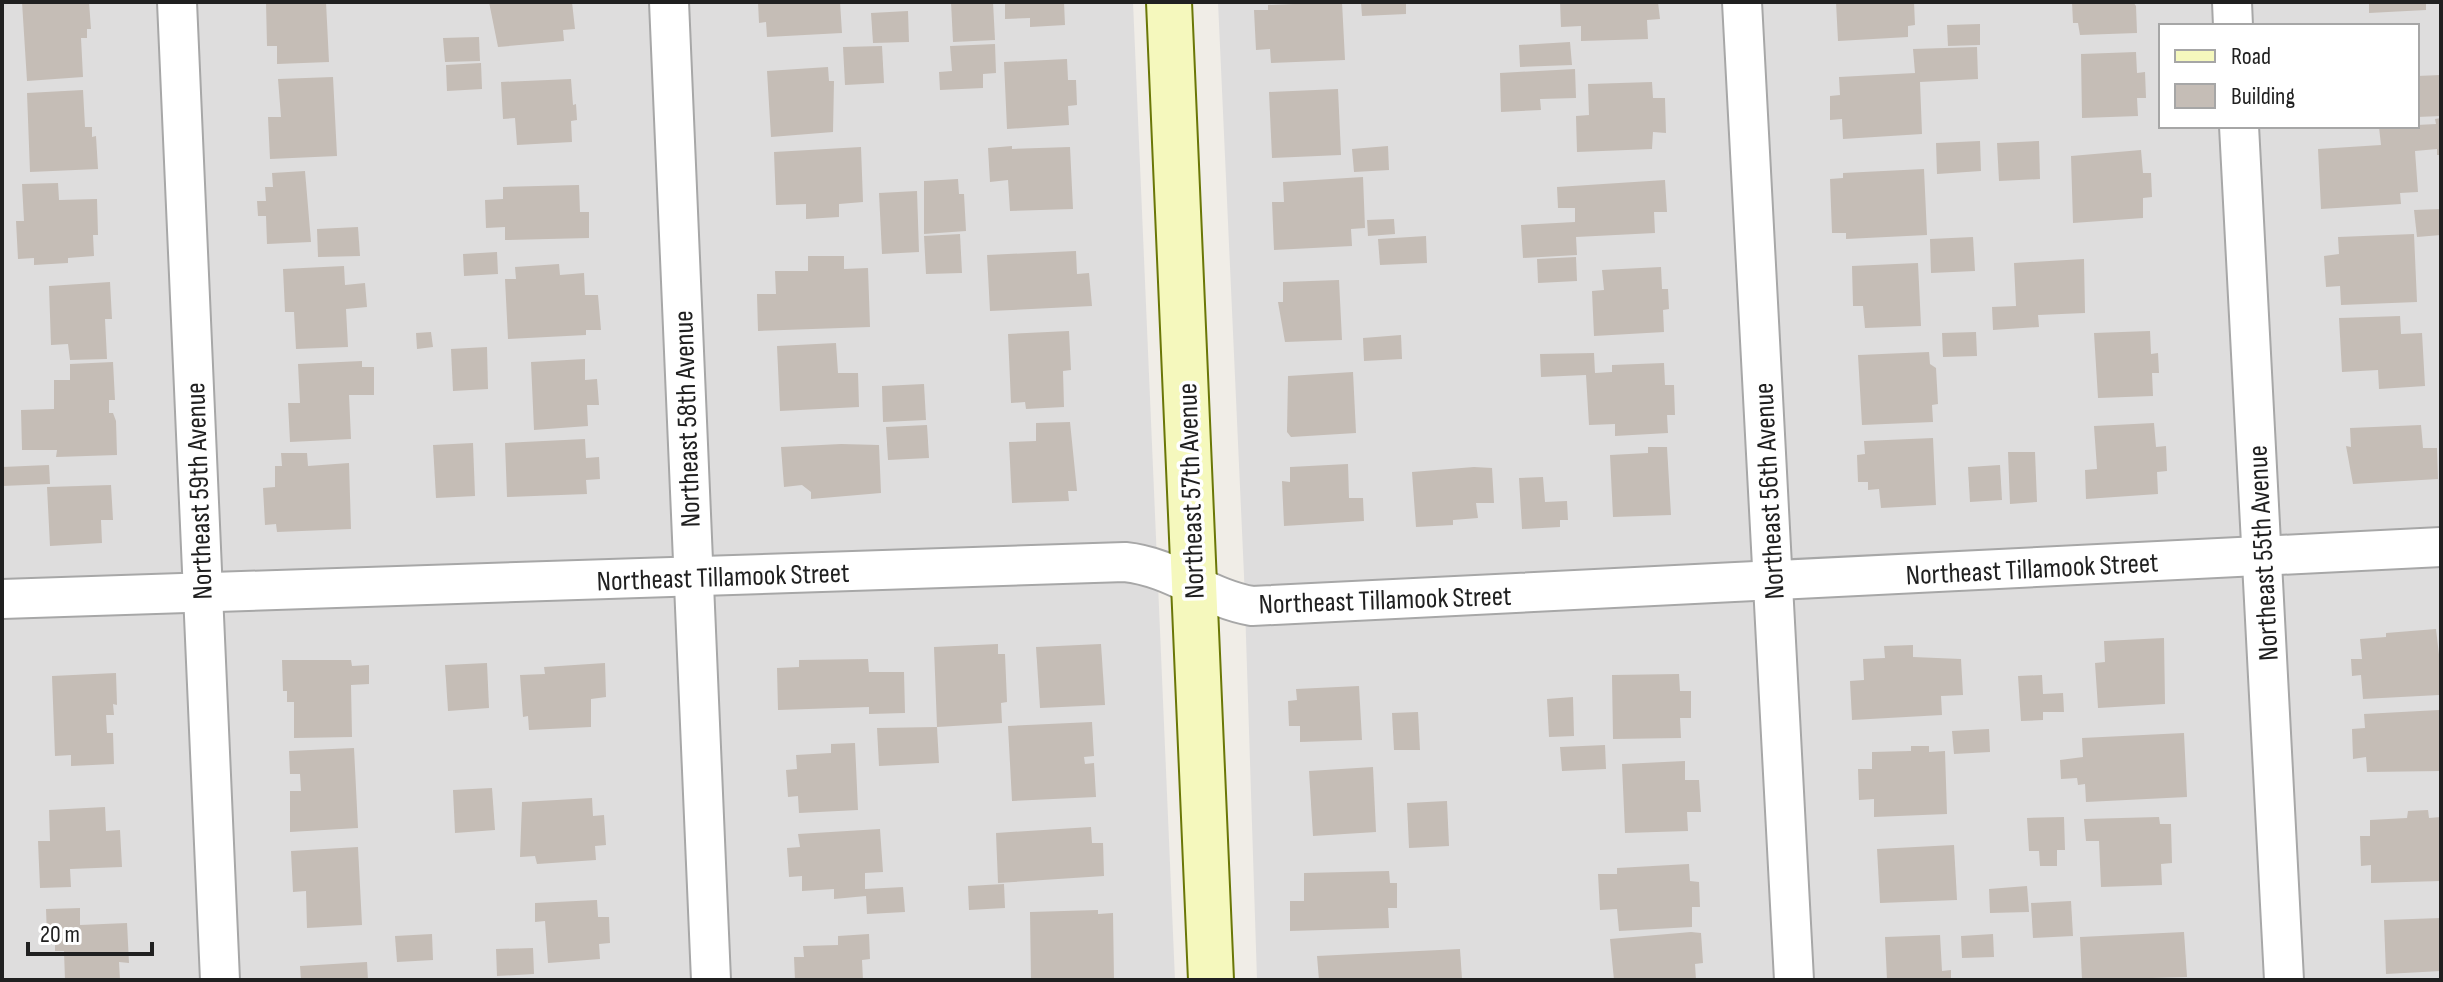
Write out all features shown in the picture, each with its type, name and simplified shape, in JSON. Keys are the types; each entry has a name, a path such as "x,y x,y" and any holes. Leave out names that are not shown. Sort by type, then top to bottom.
{"main road":[{"name":"Northeast 57th Avenue","path":"1169,2 1211,980"}],"street":[{"name":"Northeast 59th Avenue","path":"177,2 220,980"},
{"name":"Northeast 58th Avenue","path":"669,2 711,980"},
{"name":"Northeast 56th Avenue","path":"1742,2 1794,980"},
{"path":"2232,2 2233,24"},
{"name":"Northeast 55th Avenue","path":"2239,128 2284,980"},
{"name":"Northeast Tillamook Street","path":"2,599 1125,562 1154,565 1229,602 1252,606 2441,547"}],"shaded area":[{"path":"2,2 1133,2 1175,980 2,980"},
{"path":"1218,2 2441,2 2441,980 1257,980 1244,575"}],"building":[{"path":"22,2 89,2 91,29 87,29 87,38 81,38 83,77 27,81"},
{"path":"266,2 326,2 329,62 277,64 277,46 267,46"},
{"path":"489,2 572,2 575,29 563,30 564,41 498,47"},
{"path":"758,2 840,2 842,33 767,37 766,22 759,23"},
{"path":"951,2 993,2 995,40 953,42"},
{"path":"1005,2 1064,2 1065,25 1030,27 1030,18 1005,19"},
{"path":"1342,2 1345,60 1271,63 1270,49 1256,50 1254,10 1268,10 1268,5"},
{"path":"1361,2 1406,2 1406,14 1362,16"},
{"path":"1560,2 1658,2 1660,19 1647,20 1648,39 1581,41 1581,26 1561,27"},
{"path":"1836,2 1914,2 1915,25 1908,26 1908,37 1838,41"},
{"path":"2072,2 2133,2 2136,6 2137,33 2080,35 2078,23 2073,23"},
{"path":"2369,2 2426,2 2426,10 2369,13"},
{"path":"908,11 909,42 873,43 871,13"},
{"path":"1980,24 1980,45 1948,46 1947,25"},
{"path":"479,37 480,61 445,62 443,38"},
{"path":"1570,42 1572,65 1520,67 1519,45"},
{"path":"995,44 996,73 983,74 983,88 940,90 939,72 952,71 950,46"},
{"path":"882,46 884,83 845,85 843,47"},
{"path":"1977,47 1978,79 1920,82 1922,134 1843,139 1842,119 1830,120 1830,96 1840,95 1839,77 1915,73 1913,49"},
{"path":"2136,52 2137,73 2145,72 2146,98 2137,98 2138,116 2082,118 2081,54"},
{"path":"1067,59 1068,80 1076,80 1077,105 1068,106 1069,125 1007,129 1004,62"},
{"path":"481,63 482,89 447,91 446,65"},
{"path":"828,67 829,81 834,81 833,132 771,137 767,71"},
{"path":"1575,69 1576,98 1540,99 1541,110 1501,112 1500,73"},
{"path":"2441,75 2441,116 2419,117 2419,76"},
{"path":"333,77 337,156 270,159 268,117 281,117 278,79"},
{"path":"571,79 577,120 571,121 572,142 517,145 515,118 503,119 501,82"},
{"path":"1652,82 1653,98 1665,98 1666,133 1653,132 1652,149 1577,152 1576,116 1589,115 1588,84"},
{"path":"1338,89 1341,155 1272,158 1269,92"},
{"path":"83,90 85,127 92,127 92,137 96,136 98,169 30,172 27,93"},
{"path":"2441,118 2441,155 2437,155 2437,149 2415,151 2418,192 2400,193 2401,204 2321,209 2318,149 2381,145 2379,128 2419,128 2419,125 2436,124 2435,119"},
{"path":"1980,141 1981,171 1937,174 1936,143"},
{"path":"2039,141 2040,179 1999,181 1997,143"},
{"path":"1012,146 1012,149 1070,147 1073,209 1010,211 1008,180 990,182 988,148"},
{"path":"1388,146 1389,170 1354,172 1352,149"},
{"path":"861,147 863,202 839,204 839,217 806,219 806,204 776,205 774,152"},
{"path":"2141,150 2143,173 2151,173 2152,197 2143,198 2143,218 2073,223 2071,156"},
{"path":"1924,169 1927,235 1846,239 1846,233 1832,233 1830,179 1843,178 1843,173"},
{"path":"305,171 311,242 267,244 266,216 258,216 257,201 266,201 265,187 273,187 272,173"},
{"path":"1363,177 1365,228 1351,229 1352,246 1274,250 1272,202 1284,202 1283,182"},
{"path":"958,179 959,194 964,194 966,231 924,234 924,181"},
{"path":"1665,180 1667,212 1654,212 1655,233 1576,237 1577,255 1523,258 1521,225 1575,222 1575,208 1558,208 1557,187"},
{"path":"58,183 59,200 97,199 98,235 93,235 94,256 68,258 68,263 34,265 34,258 18,259 16,221 24,221 22,184"},
{"path":"579,185 580,212 589,212 589,238 505,240 505,227 486,228 485,200 503,199 503,187"},
{"path":"917,191 919,252 882,254 879,193"},
{"path":"2441,209 2441,235 2417,237 2414,210"},
{"path":"1394,219 1395,234 1368,236 1367,220"},
{"path":"358,227 360,256 318,257 317,229"},
{"path":"960,234 962,273 926,274 924,236"},
{"path":"2414,234 2417,302 2341,305 2340,286 2326,287 2324,256 2339,254 2338,237"},
{"path":"1426,236 1427,263 1380,265 1378,239"},
{"path":"1973,237 1975,271 1931,273 1930,239"},
{"path":"1076,251 1077,274 1089,273 1092,306 990,311 987,255"},
{"path":"497,252 498,274 464,276 463,254"},
{"path":"808,256 844,256 844,269 868,268 870,327 758,331 757,294 776,294 775,271 808,271"},
{"path":"1576,257 1577,281 1538,283 1537,259"},
{"path":"2084,259 2085,313 2038,315 2039,327 1993,330 1992,307 2016,306 2014,263"},
{"path":"1918,263 1921,326 1865,328 1863,306 1853,306 1852,266"},
{"path":"559,264 560,275 584,273 585,295 598,295 601,330 586,330 586,335 508,339 505,279 516,279 515,267"},
{"path":"344,266 345,285 365,283 367,307 346,309 348,347 296,349 294,312 285,312 283,269"},
{"path":"1661,267 1662,289 1668,289 1669,309 1663,310 1664,332 1594,336 1592,291 1604,290 1602,270"},
{"path":"1339,280 1342,340 1285,342 1278,302 1283,302 1283,282"},
{"path":"110,282 112,319 105,319 107,359 70,360 68,344 51,345 49,286"},
{"path":"2400,316 2401,334 2422,333 2425,386 2379,389 2378,370 2342,372 2339,318"},
{"path":"1069,331 1071,370 1063,371 1064,407 1026,409 1025,402 1011,403 1008,334"},
{"path":"2150,331 2151,354 2158,353 2159,373 2152,373 2153,396 2098,398 2094,333"},
{"path":"431,332 433,347 417,349 416,333"},
{"path":"1976,332 1977,356 1943,357 1942,333"},
{"path":"1401,335 1402,359 1364,361 1363,338"},
{"path":"836,343 838,373 858,373 859,407 780,411 777,346"},
{"path":"487,347 488,389 453,391 451,349"},
{"path":"1929,352 1930,364 1936,368 1938,404 1932,405 1933,422 1862,425 1858,355"},
{"path":"1594,353 1595,373 1612,372 1612,365 1664,363 1665,385 1674,385 1675,415 1667,415 1668,433 1615,436 1615,424 1589,425 1586,375 1541,377 1540,354"},
{"path":"585,359 585,380 597,379 599,405 587,405 588,426 534,430 531,362"},
{"path":"362,361 362,367 374,367 374,395 349,395 351,439 290,442 288,403 300,403 298,364"},
{"path":"113,362 115,400 109,400 109,413 113,413 116,421 117,455 56,457 57,450 22,450 21,410 54,409 54,380 70,380 70,364"},
{"path":"1353,372 1356,433 1291,437 1287,432 1288,376"},
{"path":"924,384 926,420 883,422 882,386"},
{"path":"1070,422 1077,491 1068,491 1069,501 1012,503 1009,442 1036,441 1036,423"},
{"path":"2154,423 2156,447 2166,446 2167,471 2157,472 2158,494 2086,499 2085,470 2097,469 2094,426"},
{"path":"927,425 929,458 888,460 886,427"},
{"path":"2421,425 2423,448 2437,448 2438,479 2353,484 2346,446 2351,447 2350,428"},
{"path":"1933,438 1936,505 1881,508 1879,489 1868,490 1868,482 1858,482 1857,455 1865,454 1864,441"},
{"path":"585,439 586,458 599,457 600,479 586,480 587,494 507,497 505,443"},
{"path":"473,443 475,496 436,498 433,445"},
{"path":"879,445 881,493 811,499 811,492 802,485 784,487 781,447"},
{"path":"1648,447 1667,447 1671,515 1613,517 1610,455 1648,453"},
{"path":"2008,452 2035,452 2037,502 2010,504"},
{"path":"281,453 307,453 308,466 349,463 351,529 277,532 276,524 265,525 263,488 275,487 275,466 282,466"},
{"path":"1348,464 1349,498 1363,498 1364,521 1284,526 1282,481 1290,482 1290,467"},
{"path":"49,465 50,484 2,486 2,467"},
{"path":"2000,465 2002,500 1970,502 1968,467"},
{"path":"1492,468 1494,503 1476,503 1478,518 1453,520 1453,525 1416,527 1412,472"},
{"path":"1543,477 1545,502 1567,501 1568,520 1560,520 1560,527 1522,529 1519,478"},
{"path":"111,485 113,520 101,520 102,543 50,546 47,487"},
{"path":"2436,629 2441,672 2439,695 2363,699 2361,675 2352,676 2351,659 2362,659 2360,639 2386,637 2386,633"},
{"path":"2164,638 2165,704 2098,708 2095,663 2105,662 2104,641"},
{"path":"998,644 998,654 1005,654 1007,702 1001,703 1002,723 937,727 934,647"},
{"path":"1101,644 1105,705 1040,708 1036,647"},
{"path":"1913,645 1913,657 1961,659 1963,695 1941,696 1942,715 1852,720 1850,681 1864,680 1863,659 1885,658 1884,646"},
{"path":"868,659 869,672 904,672 905,713 869,714 869,707 778,710 777,668 799,667 799,660"},
{"path":"282,660 351,660 352,666 369,665 369,684 351,685 352,737 294,738 294,702 287,702 287,691 283,691"},
{"path":"487,663 489,708 448,711 445,665"},
{"path":"605,663 606,697 591,699 591,727 529,730 528,716 523,717 520,675 545,674 544,667"},
{"path":"116,673 117,705 113,704 114,715 106,715 107,733 113,733 114,764 71,766 71,755 55,756 52,676"},
{"path":"1679,674 1680,691 1691,691 1691,718 1680,718 1681,738 1613,739 1612,675"},
{"path":"2042,675 2043,694 2063,693 2064,712 2043,712 2043,720 2021,721 2018,676"},
{"path":"1359,686 1362,740 1300,742 1300,726 1289,726 1288,701 1297,700 1296,689"},
{"path":"1573,697 1574,736 1549,737 1547,699"},
{"path":"2439,710 2441,771 2367,772 2366,757 2353,759 2352,729 2365,728 2364,714"},
{"path":"1418,712 1420,750 1394,750 1392,713"},
{"path":"1092,722 1094,756 1084,757 1085,764 1094,763 1096,797 1012,801 1008,726"},
{"path":"937,727 939,763 879,766 877,728"},
{"path":"1989,729 1990,752 1954,754 1952,731"},
{"path":"2184,733 2187,797 2086,802 2085,784 2078,785 2077,778 2061,779 2060,760 2083,757 2082,738"},
{"path":"855,743 858,810 799,813 798,796 788,797 786,770 797,769 796,755 831,753 831,744"},
{"path":"1605,745 1606,769 1562,771 1560,747"},
{"path":"1911,746 1929,746 1929,752 1945,751 1947,814 1874,817 1874,799 1859,800 1858,769 1872,769 1872,752 1911,751"},
{"path":"354,748 358,828 290,832 290,791 301,791 300,774 290,774 289,751"},
{"path":"1685,761 1685,780 1699,780 1701,812 1687,812 1688,831 1625,833 1622,764"},
{"path":"1373,767 1376,832 1313,836 1309,771"},
{"path":"492,788 495,830 455,833 453,790"},
{"path":"592,798 593,816 604,815 606,845 595,846 596,860 537,864 535,856 520,857 522,802"},
{"path":"1447,801 1449,846 1409,848 1407,803"},
{"path":"105,807 106,831 120,830 122,867 70,869 71,887 40,888 38,841 50,841 49,810"},
{"path":"2428,810 2429,818 2441,817 2441,881 2371,883 2371,865 2361,866 2360,836 2370,836 2370,820 2407,818 2408,811"},
{"path":"2064,817 2065,850 2057,850 2057,866 2040,866 2039,851 2029,851 2027,818"},
{"path":"2159,817 2160,824 2171,824 2172,863 2161,864 2162,885 2101,887 2099,841 2086,841 2084,819"},
{"path":"1091,827 1092,843 1103,843 1104,876 998,883 996,833"},
{"path":"880,829 883,872 865,873 865,889 903,887 905,912 867,914 866,896 834,899 834,889 802,891 802,876 789,877 787,848 800,847 798,834"},
{"path":"1954,845 1957,900 1880,903 1877,849"},
{"path":"358,847 362,925 307,928 306,891 293,892 291,851"},
{"path":"1689,864 1690,881 1699,882 1700,907 1692,907 1692,927 1619,931 1617,909 1600,910 1598,874 1617,874 1617,868"},
{"path":"1389,871 1390,883 1397,883 1397,908 1388,908 1389,928 1290,931 1290,901 1304,901 1304,873"},
{"path":"1004,884 1005,908 969,910 968,886"},
{"path":"2027,886 2029,912 1990,913 1989,889"},
{"path":"597,900 598,917 609,917 610,943 599,944 600,959 548,963 545,921 535,922 535,903"},
{"path":"2071,901 2073,936 2033,938 2031,903"},
{"path":"80,908 80,925 127,923 129,963 119,962 120,980 65,980 64,951 55,951 55,937 47,936 46,909"},
{"path":"1098,910 1098,914 1113,913 1114,980 1031,980 1030,912"},
{"path":"2441,918 2441,971 2386,974 2384,920"},
{"path":"2184,932 2187,977 2082,980 2080,937"},
{"path":"1701,933 1703,963 1695,964 1696,980 1614,980 1610,939"},
{"path":"432,934 433,960 397,962 395,936"},
{"path":"869,934 870,959 862,960 863,980 795,980 794,957 804,957 803,946 838,945 838,936"},
{"path":"1993,934 1994,957 1962,958 1961,936"},
{"path":"1940,935 1942,971 1951,970 1951,980 1887,980 1885,937"},
{"path":"533,948 534,974 497,976 496,949"},
{"path":"1460,949 1462,979 1319,980 1317,956"},
{"path":"367,962 368,980 301,980 300,966"}]}
